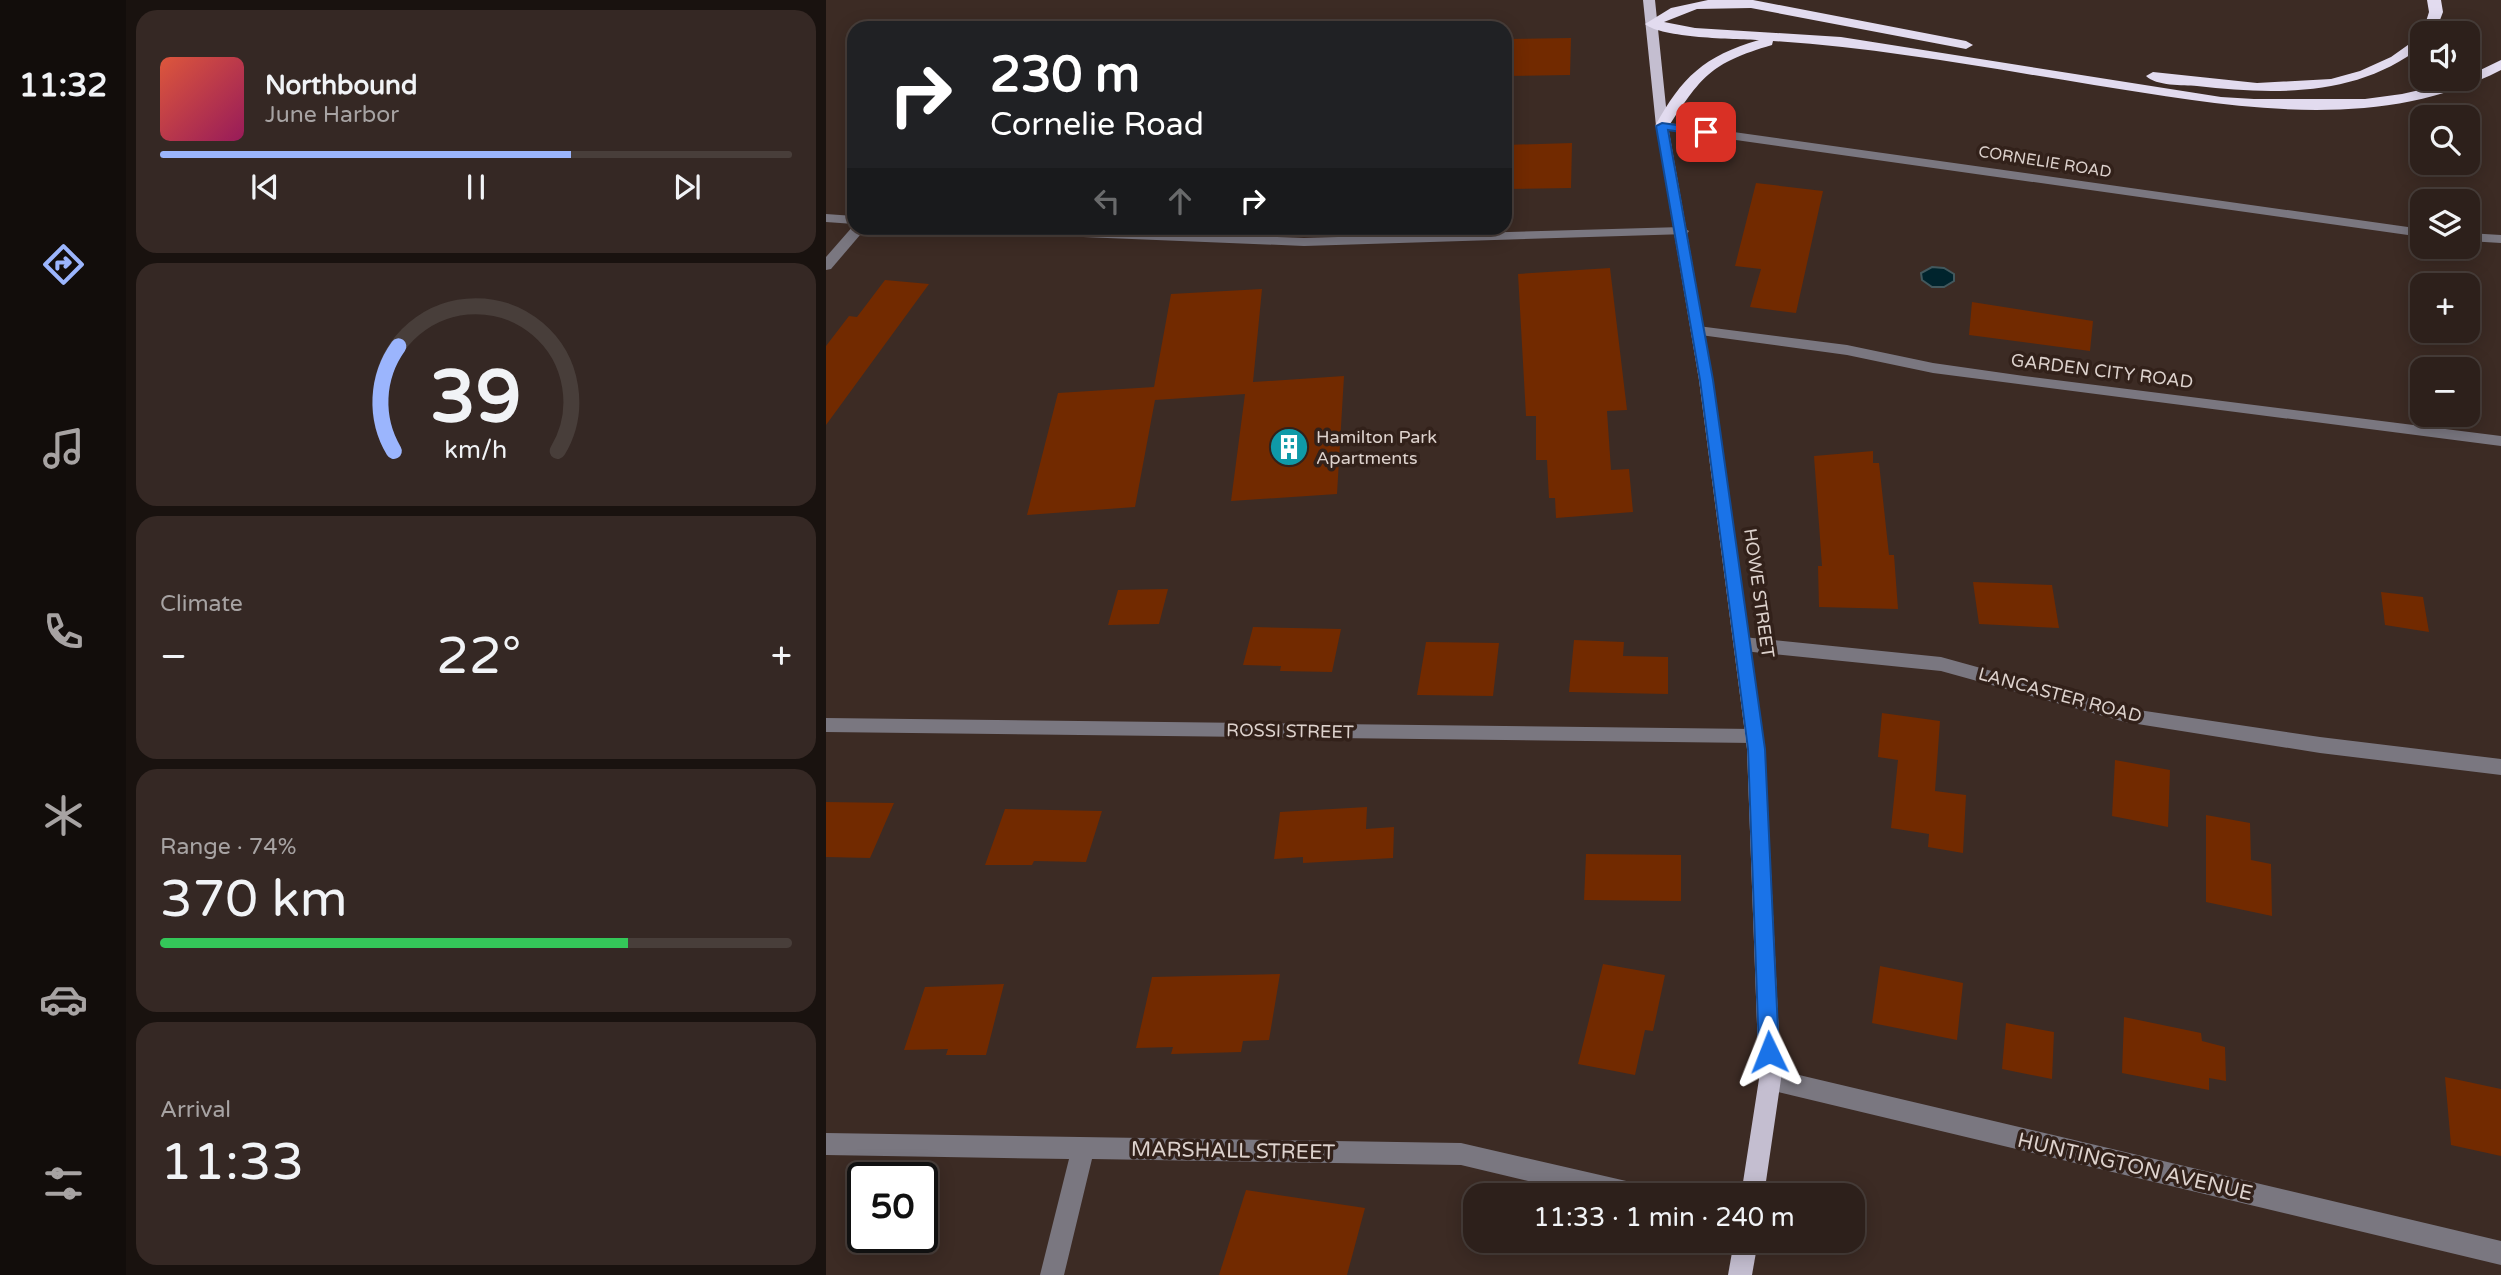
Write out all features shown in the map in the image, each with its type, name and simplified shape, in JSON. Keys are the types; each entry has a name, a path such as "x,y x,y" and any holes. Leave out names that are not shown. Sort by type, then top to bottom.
{"highway":[{"path":"1732,0 1987,49 2245,88 2288,88 2328,83 2391,62 2410,51"},
{"path":"2433,21 2436,12 2434,0"},
{"path":"1652,24 1674,9 1687,6 1753,5"},
{"path":"1652,24 1695,32 1787,37 1895,49 2221,102 2273,106 2347,104 2398,98 2459,83 2501,64"},
{"path":"1662,126 1679,94 1708,65 1749,47 1787,37"}],"main road":[{"name":"HOWE STREET","path":"1649,0 1662,126 1698,331 1754,736 1770,1079 1755,1183"},
{"path":"1740,1275 1743,1253"}],"street":[{"name":"CORNELIE ROAD","path":"1662,126 2410,231"},
{"path":"826,218 847,220"},
{"path":"1134,235 1304,242 1682,231"},
{"path":"826,266 853,235"},
{"path":"2480,238 2501,239"},
{"name":"GARDEN CITY ROAD","path":"1698,331 1847,351 1933,368 2024,381 2501,441"},
{"name":"LANCASTER ROAD","path":"1743,644 1941,664 2125,715 2320,745 2501,767"},
{"name":"ROSSI STREET","path":"826,725 1754,736"},
{"name":"HUNTINGTON AVENUE","path":"1770,1079 2501,1253"},
{"name":"MARSHALL STREET","path":"826,1144 1461,1154 1584,1183"},
{"path":"1052,1275 1083,1149"}],"water":[{"path":"1932,267 1944,268 1954,274 1954,281 1944,287 1932,287 1922,280 1921,273"}],"building":[{"path":"1571,38 1570,75 1512,76 1512,39"},
{"path":"1572,143 1571,188 1512,189 1512,145"},
{"path":"1756,183 1823,191 1796,313 1750,307 1761,269 1735,266"},
{"path":"1610,268 1627,410 1607,411 1611,470 1629,469 1633,512 1556,518 1555,498 1549,498 1547,460 1536,460 1536,416 1526,416 1518,274"},
{"path":"885,280 929,284 826,425 826,346 849,316 857,317"},
{"name":"Hamilton Park Apartments","path":"1262,289 1253,382 1344,376 1337,494 1231,501 1245,394 1155,400 1135,507 1027,515 1058,393 1154,387 1171,294"},
{"path":"1972,302 2093,321 2090,351 1969,335"},
{"path":"1873,451 1873,463 1879,463 1889,555 1894,555 1898,609 1819,607 1818,566 1822,566 1814,456"},
{"path":"1973,582 2052,585 2059,628 1979,624"},
{"path":"1168,589 1159,624 1108,625 1118,590"},
{"path":"2381,592 2423,597 2429,632 2385,625"},
{"path":"1253,627 1341,629 1332,672 1280,671 1281,666 1243,665"},
{"path":"1574,640 1624,642 1623,656 1668,657 1668,694 1569,692"},
{"path":"1426,642 1499,643 1493,696 1417,695"},
{"path":"1882,713 1940,721 1935,791 1966,795 1963,853 1928,847 1929,834 1891,828 1898,760 1878,757"},
{"path":"2115,760 2170,770 2168,827 2112,816"},
{"path":"826,802 894,803 870,858 826,857"},
{"path":"1367,807 1366,829 1394,827 1393,858 1303,863 1303,857 1274,859 1280,812"},
{"path":"1005,809 1102,811 1086,862 1034,861 1032,865 985,865"},
{"path":"2206,815 2250,823 2251,860 2271,864 2272,916 2206,902"},
{"path":"1586,854 1681,855 1681,901 1584,900"},
{"path":"1603,964 1665,975 1653,1031 1645,1030 1635,1075 1578,1064"},
{"path":"1880,966 1963,983 1957,1040 1872,1023"},
{"path":"1280,974 1269,1040 1243,1041 1241,1052 1171,1054 1173,1047 1136,1048 1152,977"},
{"path":"1004,984 986,1055 946,1055 948,1049 904,1050 925,987"},
{"path":"2124,1017 2201,1033 2202,1041 2225,1047 2226,1081 2209,1078 2209,1090 2122,1073"},
{"path":"2006,1023 2054,1032 2052,1079 2002,1069"},
{"path":"2445,1077 2501,1089 2501,1156 2451,1145"},
{"path":"1246,1190 1365,1208 1347,1275 1219,1275"}],"place":[{"name":"Hamilton Park Apartments","path":"1289,447"}],"route":[{"path":"1706,132 1662,126 1706,380 1756,749 1769,1052"}]}
